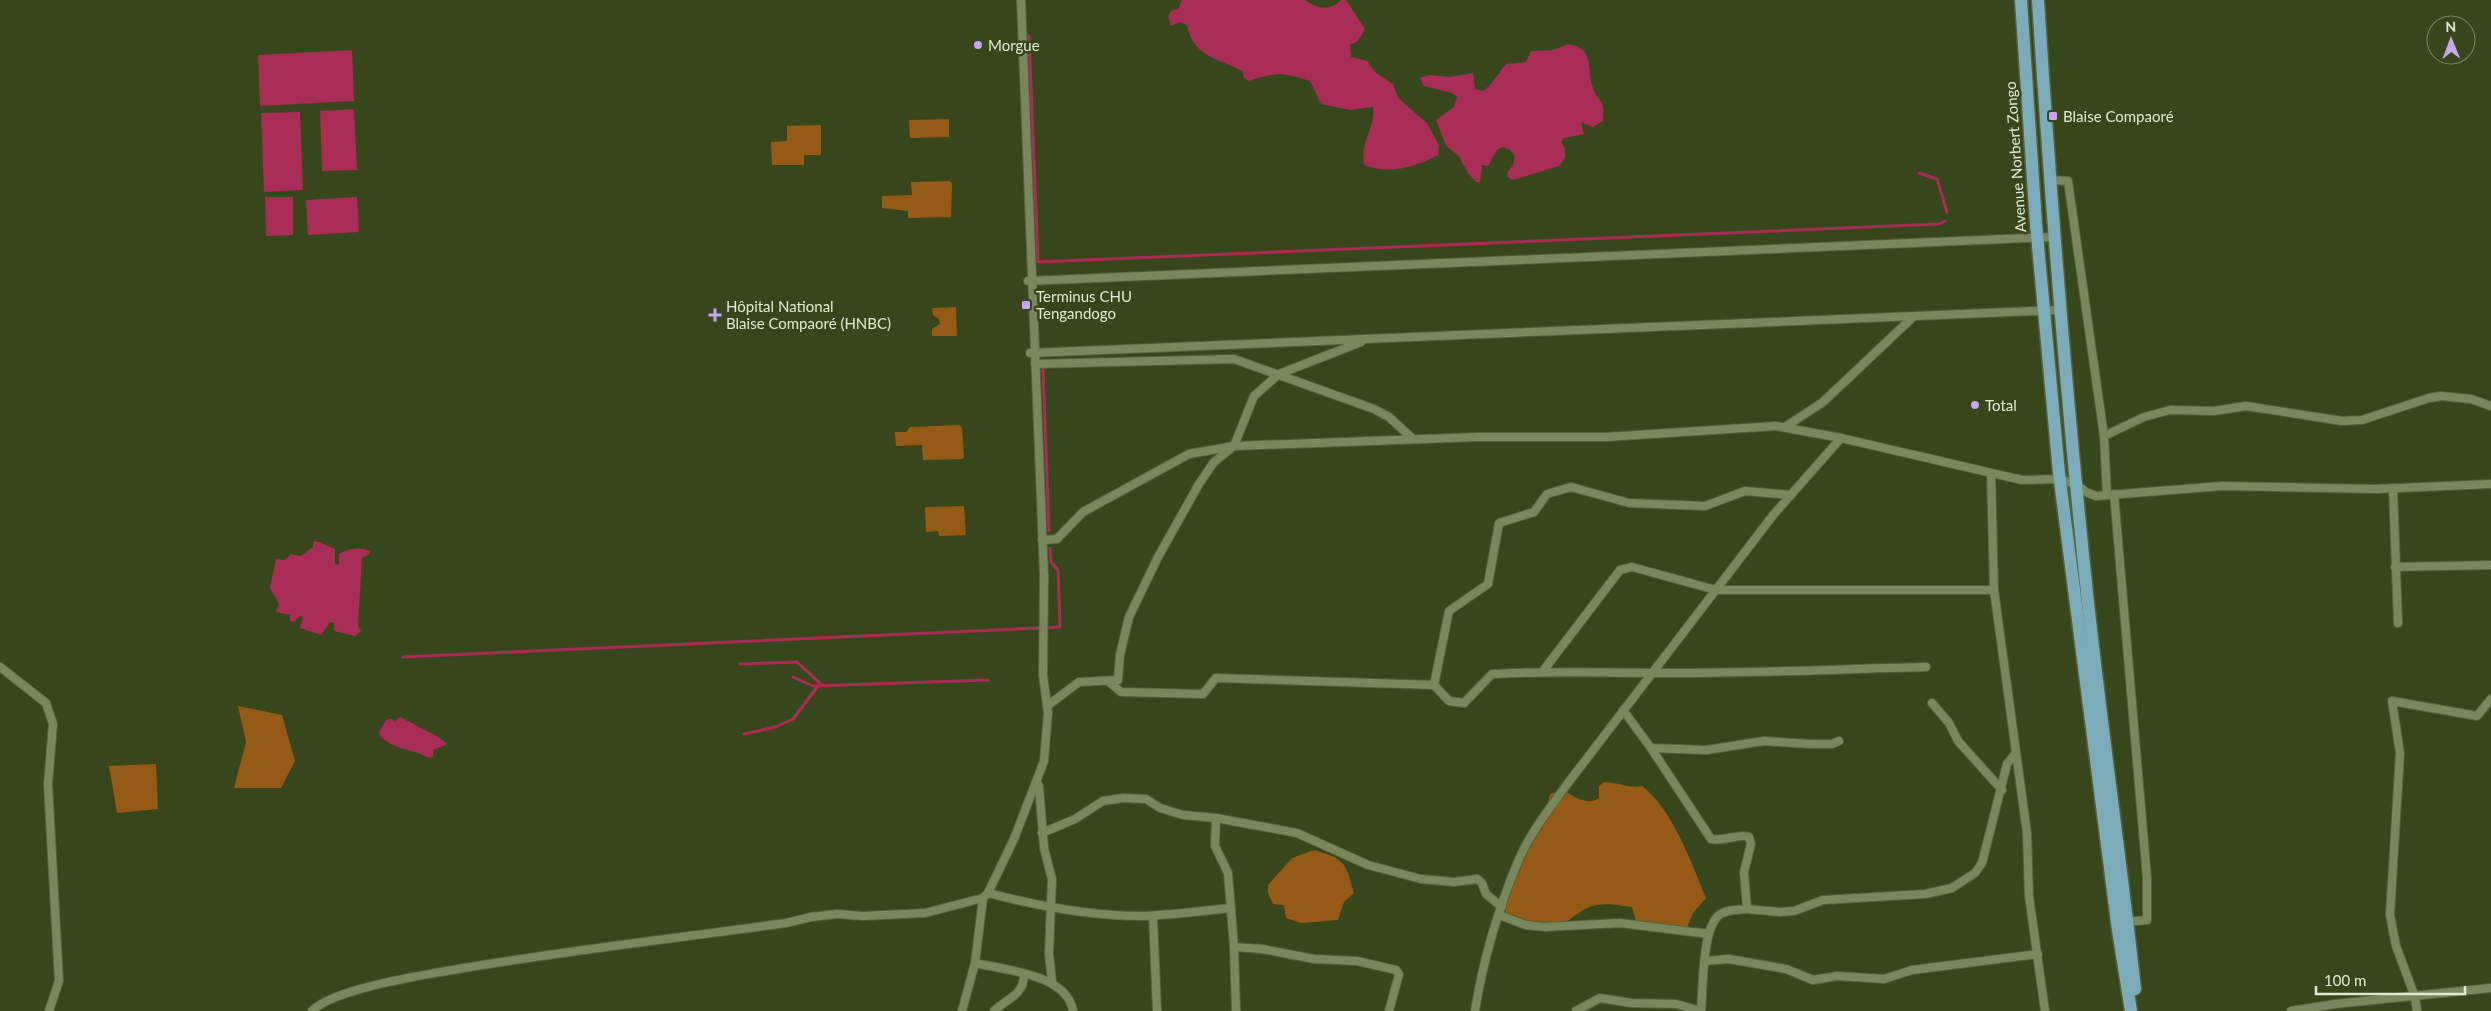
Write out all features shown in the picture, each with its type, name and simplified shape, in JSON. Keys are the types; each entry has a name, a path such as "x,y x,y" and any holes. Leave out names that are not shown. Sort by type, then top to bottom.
{"main road":[{"name":"Avenue Norbert Zongo","path":"2021,0 2037,238 2060,479 2118,930 2131,1011"},
{"path":"2038,0 2059,310 2089,613 2138,1011"}],"street":[{"path":"962,1011 975,963 986,896 1000,871 1037,783 1044,761 1047,706 1043,675 1042,540 1035,364 1032,353 1029,281 1021,0"},
{"path":"2049,180 2068,181 2104,436 2148,878 2147,920 2128,922"},
{"path":"1029,281 2053,237"},
{"path":"1032,353 2059,310"},
{"path":"1785,427 1823,402 1844,385 1913,317"},
{"path":"1047,706 1079,682 1118,680 1120,654 1129,617 1158,557 1199,484 1214,462 1234,446 1254,396 1279,374 1367,340"},
{"path":"1035,364 1234,358 1374,409 1389,417 1413,439"},
{"path":"2104,436 2144,416 2170,410 2214,411 2246,406 2342,420 2362,420 2429,398 2441,396 2471,399 2491,406"},
{"path":"1042,540 1057,539 1083,512 1190,454 1234,446 1413,439 1606,437 1785,427 2022,480 2060,479 2077,485 2086,492 2096,496 2222,486 2393,488 2491,484"},
{"path":"1475,1011 1480,980 1500,911 1517,862 1536,828 1651,673 1791,495 1841,438"},
{"path":"1991,473 1994,590 2027,833 2029,896 2045,1011"},
{"path":"1434,685 1449,611 1488,584 1499,523 1534,512 1547,494 1572,486 1629,503 1705,506 1745,491 1791,495"},
{"path":"2393,488 2398,623"},
{"path":"2395,567 2491,565"},
{"path":"1543,671 1620,570 1632,567 1716,590 1994,590"},
{"path":"0,667 46,703 53,724 48,784 59,981 49,1011"},
{"path":"1108,681 1121,692 1203,694 1216,678 1434,685 1449,701 1464,703 1492,674 1543,671 1651,673 1926,667"},
{"path":"2417,1011 2415,996 2396,946 2390,916 2400,752 2392,701 2476,716 2491,699"},
{"path":"1932,703 1949,723 1958,741 2002,790"},
{"path":"1623,710 1651,748 1711,839 1718,841 1744,835 1749,837 1751,844 1744,872 1747,909"},
{"path":"1651,748 1706,750 1764,741 1811,744 1832,744 1839,741"},
{"path":"1576,1011 1600,998 1631,1003 1676,1004 1701,1011 1708,934 1719,915 1730,910 1794,911 1822,900 1925,894 1952,888 1975,873 1982,863 2002,790 2007,764 2015,754"},
{"path":"1037,783 1040,789 1045,856 1052,879 1053,907 1050,953 1052,982"},
{"path":"1042,833 1075,819 1103,801 1123,798 1146,798 1160,808 1183,815 1216,818 1298,833 1368,865 1421,880 1454,882 1477,879 1482,883 1486,894 1500,911 1526,925 1544,927 1620,923 1708,934"},
{"path":"1216,818 1215,846 1228,874 1234,947 1236,1011"},
{"path":"312,1011 317,1006 352,992 409,977 542,955 786,923 811,917 837,914 863,916 925,913 986,896 1112,915 1153,916 1230,908"},
{"path":"1153,916 1157,1011"},
{"path":"1234,947 1262,948 1314,959 1357,961 1396,970 1399,974 1388,1011"},
{"path":"1705,961 1729,959 1786,969 1812,980 1838,976 1884,979 1912,970 2038,954"},
{"path":"975,963 1052,982 1071,1000 1073,1011"},
{"path":"994,1011 1020,993 1024,983 1024,974"},
{"path":"2291,1011 2335,1004 2491,988"}],"shaded area":[{"path":"1182,0 1305,0 1324,8 1333,6 1341,0 1346,0 1365,29 1358,41 1350,45 1351,57 1367,61 1376,73 1393,84 1398,98 1427,123 1439,145 1438,155 1421,163 1402,168 1383,169 1364,165 1364,148 1372,121 1373,107 1350,110 1321,104 1310,81 1293,76 1280,74 1249,81 1244,78 1242,71 1201,50 1190,36 1187,25 1180,22 1171,26 1168,17 1171,11 1179,8"},
{"path":"1568,44 1577,46 1586,55 1593,88 1603,104 1603,121 1593,127 1581,122 1584,134 1564,138 1561,142 1565,149 1565,158 1559,166 1513,180 1508,177 1507,173 1513,165 1515,156 1510,150 1502,147 1497,150 1488,166 1482,165 1480,182 1476,182 1468,173 1458,155 1446,146 1436,120 1454,107 1457,97 1452,93 1424,86 1420,78 1430,75 1450,77 1473,73 1475,89 1483,91 1506,64 1526,62 1531,51 1553,50"},
{"path":"352,50 354,101 260,106 258,55"},
{"path":"354,109 357,170 322,171 320,111"},
{"path":"300,112 303,190 264,192 261,113"},
{"path":"949,119 949,137 910,138 909,120"},
{"path":"821,125 821,155 804,155 804,165 772,165 771,142 787,141 787,126"},
{"path":"950,181 952,184 951,217 908,218 908,211 882,208 882,196 912,195 911,182"},
{"path":"265,197 293,197 293,235 266,236"},
{"path":"357,197 359,232 308,235 306,200"},
{"path":"956,307 957,336 932,336 932,329 940,324 939,319 933,315 932,308"},
{"path":"959,425 962,427 964,457 962,459 923,460 922,445 896,446 895,432 906,432 910,427"},
{"path":"964,506 966,535 939,536 938,531 926,532 925,507"},
{"path":"316,541 335,549 335,564 339,565 339,554 342,552 358,548 370,551 369,554 362,558 358,626 361,631 355,636 334,631 334,623 330,622 321,635 300,628 303,617 300,616 294,622 290,621 290,615 276,612 279,604 270,588 276,559 285,560 291,554 301,556 313,547 313,542"},
{"path":"238,706 282,715 295,761 281,788 234,788 246,742"},
{"path":"400,717 437,736 447,744 433,750 433,757 429,758 387,742 381,737 379,732 386,720 391,719 395,721"},
{"path":"156,764 158,809 117,813 109,766"},
{"path":"1604,782 1633,787 1642,786 1663,808 1672,822 1688,853 1706,898 1693,913 1686,930 1636,921 1632,907 1615,905 1601,904 1592,906 1561,924 1554,925 1519,919 1506,914 1505,900 1514,874 1514,858 1527,838 1542,829 1550,794 1563,790 1581,800 1590,801 1599,798 1599,786"},
{"path":"1314,850 1338,859 1346,868 1354,893 1344,902 1338,920 1302,923 1286,918 1284,905 1273,904 1268,893 1268,885 1292,858"}],"waterway":[{"path":"1029,36 1038,262 1939,224 1945,221"},
{"path":"1919,173 1937,179 1947,212"},
{"path":"1043,369 1049,531"},
{"path":"403,657 1060,627 1058,570 1051,562 1050,548"},
{"path":"740,664 797,662 822,685"},
{"path":"793,677 813,686 988,680"},
{"path":"744,734 775,727 793,719 818,686"}],"place":[{"name":"Morgue","path":"978,45"},
{"name":"Blaise Compaoré","path":"2053,116"},
{"name":"Terminus CHU Tengandogo","path":"1026,305"},
{"name":"Hôpital National Blaise Compaoré (HNBC)","path":"715,315"},
{"name":"Total","path":"1975,405"}]}
